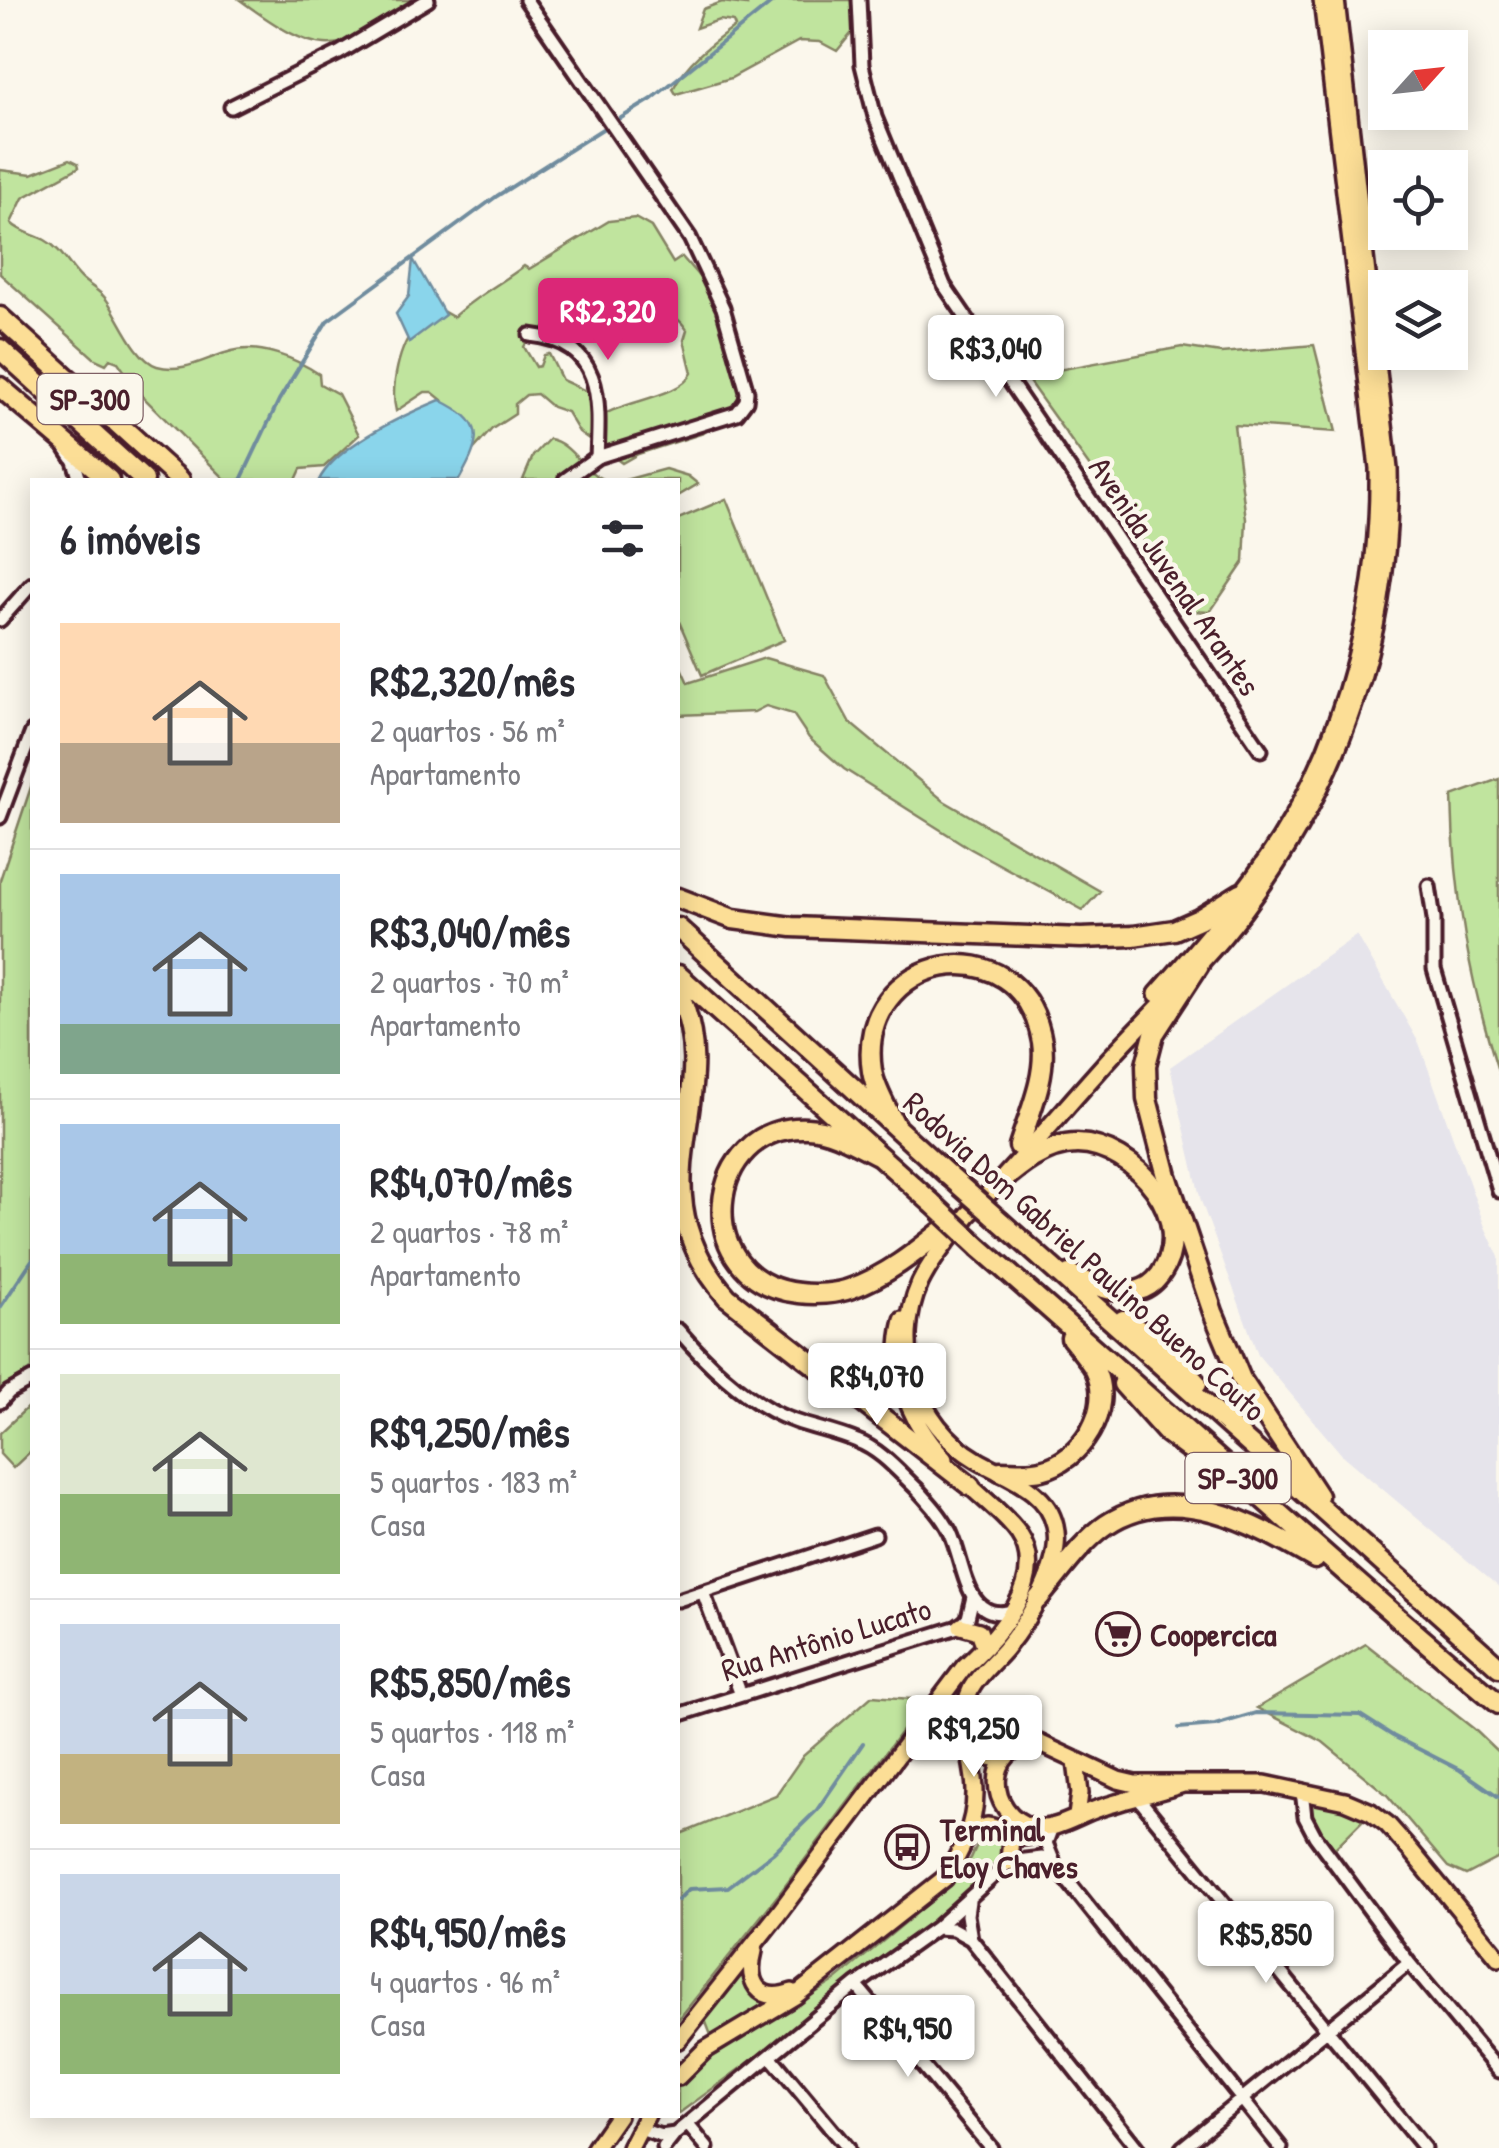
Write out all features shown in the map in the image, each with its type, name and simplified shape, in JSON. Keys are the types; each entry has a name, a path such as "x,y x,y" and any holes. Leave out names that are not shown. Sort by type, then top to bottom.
{"highway":[{"name":"SP-300","path":"0,317 178,478"},
{"name":"SP-300","path":"0,349 142,478"},
{"path":"0,387 107,478"},
{"path":"680,899 732,919 792,927 1082,938 1174,930 1241,893"},
{"name":"Rodovia Dom Gabriel Paulino Bueno Couto","path":"680,930 949,1176 1499,1666"},
{"path":"896,1128 872,1075 871,1049 883,1006 894,991 921,972 953,963 974,965 1008,980 1022,994 1038,1028 1042,1046 1040,1080 1019,1146"},
{"path":"1199,965 1154,1034 1146,1065 1147,1099 1167,1176 1213,1312 1241,1379 1332,1517"},
{"name":"Rodovia Dom Gabriel Paulino Bueno Couto","path":"680,977 1349,1578 1499,1704"},
{"path":"680,996 693,1046 680,1184 683,1220 702,1264 728,1297 970,1486"},
{"path":"878,1155 834,1133 806,1127 781,1131 758,1142 742,1157 724,1187 721,1221 729,1249 747,1272 760,1281 782,1291 811,1294 848,1290 881,1276 947,1227"},
{"path":"996,1186 1023,1162 1053,1148 1078,1144 1110,1153 1139,1168 1156,1190 1173,1234 1166,1266 1154,1284 1136,1291 1100,1288 1052,1267"},
{"path":"1000,1471 1040,1470 1078,1451 1091,1429 1100,1401 1094,1369 1031,1292"},
{"path":"1038,1599 1093,1536 1123,1516 1152,1509 1213,1510 1245,1520 1349,1578"}],"main road":[{"path":"680,2037 964,1667 986,1648 1027,1582 1027,1549 1003,1516 932,1446 904,1393 897,1354 912,1288 947,1227 1182,967 1241,893 1289,823 1329,741 1360,642 1375,554 1378,494 1374,424 1322,0"},
{"path":"680,2075 706,2050 795,1996 945,1878 969,1833 976,1791 965,1709 971,1688 1016,1636 1038,1599 1057,1542 1050,1512 1035,1494 958,1448 936,1426 921,1402 908,1358 911,1312 924,1275 968,1215 1242,914 1280,861 1319,795 1359,693 1381,602 1390,505 1388,447 1336,0"},
{"path":"961,1626 979,1632 986,1648"},
{"path":"921,1724 942,1727 971,1753 987,1759 1002,1758 1026,1744 1039,1743 1135,1784 1264,1784 1345,1801 1387,1824 1499,1958"},
{"path":"1002,1758 997,1780 1006,1807 1018,1820 1048,1828"},
{"path":"1076,1762 1080,1793 1077,1816"},
{"path":"969,1833 987,1826 1011,1836 1032,1837 1077,1816 1183,1784"},
{"path":"1009,1862 1011,1836"},
{"path":"762,1934 750,1967 751,1980 758,1990 784,1995 814,1980"},
{"path":"689,2026 706,2035 706,2050"},
{"path":"595,2148 616,2118"},
{"path":"630,2148 644,2122"}],"street":[{"path":"230,107 339,53 428,0"},
{"path":"526,0 690,238 722,308 747,392 743,408 730,416 597,457 568,478"},
{"name":"Avenida Juvenal Arantes","path":"859,0 862,65 875,117 944,285 1260,750"},
{"path":"530,335 557,338 572,346 592,376 599,412 597,457"},
{"path":"58,438 79,478"},
{"path":"0,620 30,586"},
{"path":"0,817 30,737"},
{"path":"1428,886 1434,918 1434,969 1499,1190"},
{"path":"680,1332 700,1356 767,1409 859,1442 888,1460 926,1498 944,1523 973,1597 989,1613 1012,1611"},
{"path":"0,1402 8,1392 30,1380"},
{"path":"680,1599 875,1535"},
{"path":"703,1592 741,1695"},
{"name":"Rua Antônio Lucato","path":"680,1713 961,1626 972,1608 973,1597"},
{"path":"1302,1790 1304,1817 1315,1836 1410,1963 1499,2071"},
{"path":"1140,1799 1424,2148"},
{"path":"1048,1828 1046,1843 1055,1866 1280,2148"},
{"path":"664,2148 856,1985 969,1901 1009,1862 1042,1858 1055,1866"},
{"path":"969,1901 966,1914 971,1939"},
{"path":"936,1928 953,1929 971,1939 1138,2148"},
{"path":"1182,2148 1410,1963"},
{"path":"856,1985 991,2148"},
{"path":"771,2057 847,2148"},
{"path":"644,2122 661,2136 676,2134"},
{"path":"689,2126 707,2148"}],"shaded area":[{"path":"1357,935 1419,1043 1499,1257 1499,1587 1343,1456 1258,1355 1201,1201 1170,1067"}],"green space":[{"path":"240,0 430,0 373,30 334,44 296,36"},
{"path":"746,0 858,0 855,29 837,51 820,42 799,41 731,78 676,94 673,89 692,62 735,27 733,22 719,20 696,28 703,9 722,2 747,5"},
{"path":"70,159 78,163 79,167 23,198 11,223 61,253 82,279 103,296 149,362 177,368 243,349 288,358 319,374 320,384 338,394 359,435 324,467 301,469 297,478 224,478 141,395 118,362 110,359 106,364 95,359 0,274 0,170 32,174"},
{"path":"635,218 651,227 673,263 682,257 721,302 741,391 733,408 704,433 622,463 579,432 567,412 552,407 537,394 526,395 515,404 515,414 492,429 467,457 442,400 432,392 425,392 396,411 397,367 416,327 444,312 453,317 524,266 529,269 609,221","holes":["602,292 621,304 632,325 662,314 681,322 687,330 684,340 692,373 676,388 603,415 596,411 588,392 562,380 549,354 536,367 524,347 540,330 579,319"]},
{"path":"1314,345 1336,432 1234,425 1246,519 1244,562 1210,612 1193,611 1025,376 1182,347 1221,353"},
{"path":"549,439 564,446 600,478 524,478 533,456"},
{"path":"665,469 688,476 698,484 680,495 680,478 632,478"},
{"path":"726,499 784,640 702,675 680,624 680,518"},
{"path":"765,658 824,675 850,723 944,801 1100,891 1083,910 971,849 844,769 809,738 793,714 766,706 754,712 680,715 680,665 688,683"},
{"path":"1499,779 1499,1074 1465,937 1452,796"},
{"path":"30,790 30,1375 28,1380 0,1394 0,880"},
{"path":"30,1405 30,1452 13,1468 0,1454 0,1433"},
{"path":"1366,1644 1499,1753 1499,1858 1466,1875 1448,1867 1387,1795 1323,1742 1257,1708"},
{"path":"872,1696 925,1700 680,2018 680,1834 776,1795 803,1756"},
{"path":"1308,1798 1365,1818 1334,1849 1310,1815"},
{"path":"993,1834 1004,1839 1005,1849 966,1894 835,1998 680,2113 680,2085 708,2060 836,1980 952,1884 981,1836"},
{"path":"747,1961 747,1987 763,1999 776,2002 712,2038 704,2017"}],"water":[{"path":"413,259 445,315 409,342 396,314 409,296"},
{"path":"440,400 455,408 475,432 472,453 460,478 320,478 340,455 391,423"}],"waterway":[{"path":"621,118 652,99 775,0"},
{"path":"242,478 279,400 327,321 497,196 604,128"},
{"path":"0,1308 30,1263"},
{"path":"1179,1728 1215,1725 1256,1713 1360,1715 1460,1770 1499,1797"},
{"path":"680,1898 689,1889 728,1887 773,1853 817,1810 863,1743"}],"place":[{"name":"Coopercica","path":"1118,1634"},
{"name":"Terminal Eloy Chaves","path":"907,1847"}]}
